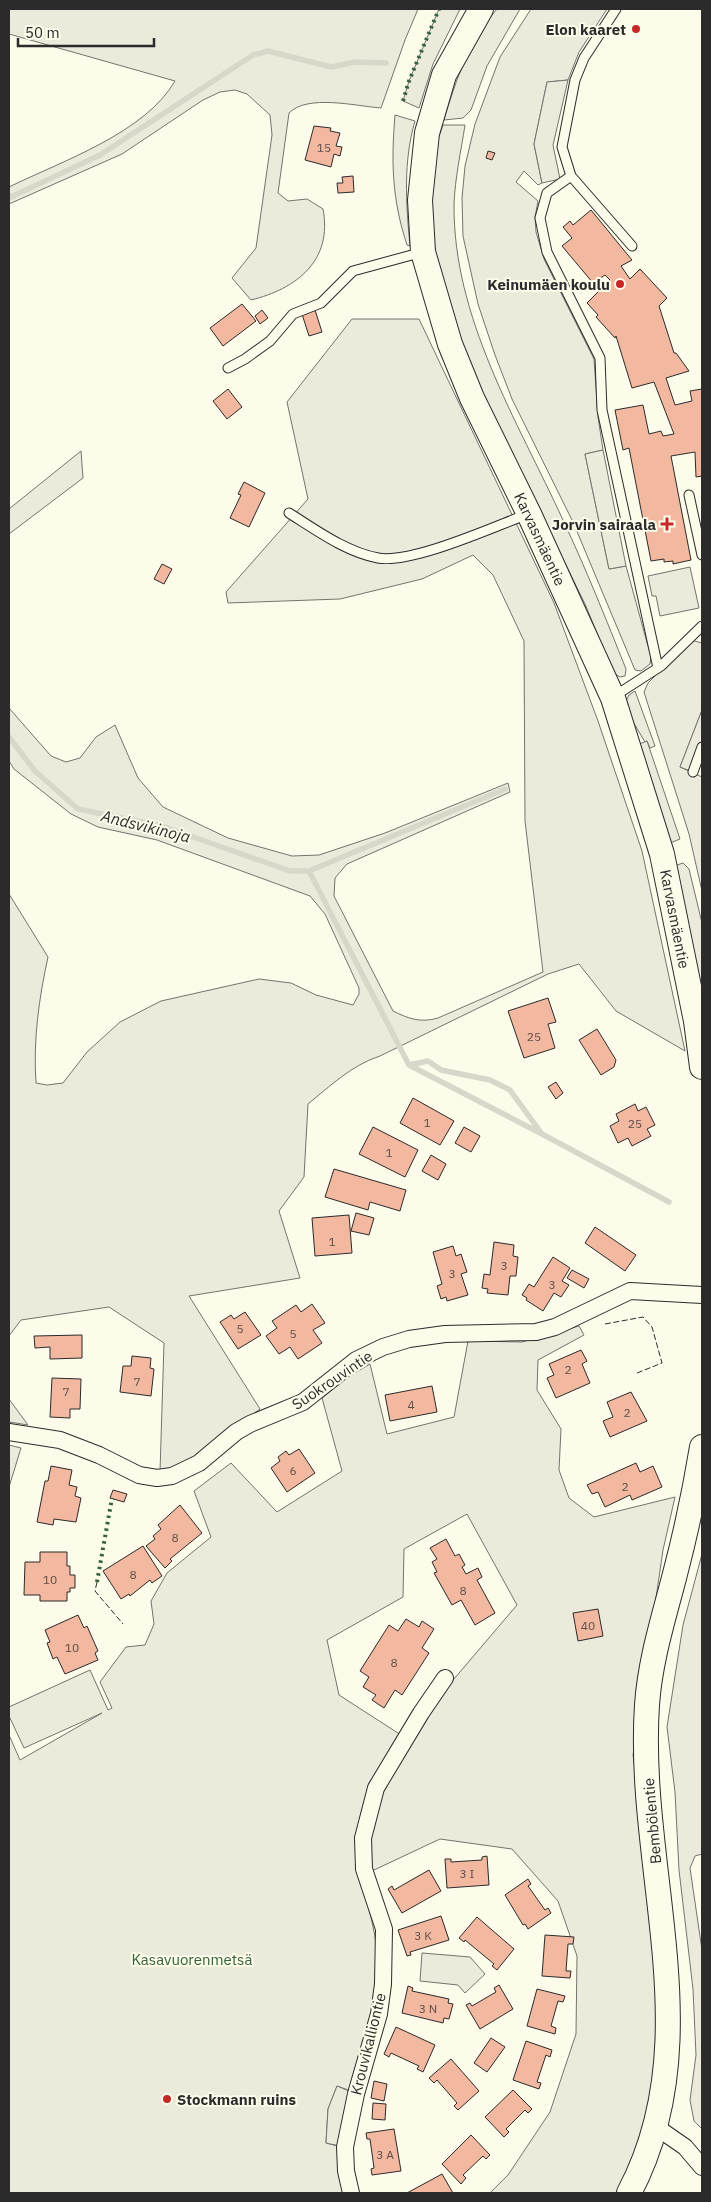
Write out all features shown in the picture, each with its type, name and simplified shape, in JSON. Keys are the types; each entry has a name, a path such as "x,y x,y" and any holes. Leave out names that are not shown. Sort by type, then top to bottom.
{"main road":[{"name":"Karvasmäentie","path":"480,12 444,75 427,132 420,200 423,252 450,344 480,415 529,514 613,698 662,854 696,1021 702,1067"},
{"name":"Bembölentie","path":"630,2193 645,2166 659,2129 673,2039 673,1996 652,1840 647,1762 647,1705 656,1644 693,1499 702,1447"}],"street":[{"name":"Suokrouvintie","path":"9,1432 60,1440 99,1455 139,1475 157,1478 172,1476 199,1463 236,1432 250,1424 303,1402 356,1360 383,1347 409,1339 445,1334 536,1332 554,1328 630,1291 702,1295"},
{"name":"Krouvikalliontie","path":"350,2193 346,2171 345,2148 356,2094 379,2014 383,1984 384,1930 364,1869 363,1838 376,1788 421,1713 445,1678"},
{"path":"659,2129 685,2147 702,2167"}],"lane":[{"path":"616,9 584,58 575,80 562,147 570,176 632,246"},
{"path":"570,176 547,193 540,218 547,252 600,358 602,410 658,668"},
{"path":"228,368 245,359 270,341 293,314 321,303 353,271 423,252"},
{"path":"689,495 702,555"},
{"path":"289,513 351,548 378,558 399,559 426,552 529,514"},
{"path":"613,698 658,668 702,626"},
{"path":"693,772 702,747"}],"green space":[{"path":"9,9 418,9 381,108 320,103 297,107 289,113 278,193 288,201 307,199 323,209 325,227 322,244 308,270 296,280 283,288 251,300 232,278 256,248 272,135 270,115 247,94 235,90 220,92 203,100 122,154 9,204 9,187 77,156 123,131 144,116 175,81 9,34"},
{"path":"439,9 460,9 433,64 419,108 403,101 409,81"},
{"path":"497,9 520,9 487,66 471,110 463,118 444,120 464,62 479,34"},
{"path":"531,9 607,9 579,52 568,80 547,82 534,144 542,183 538,185 524,171 516,182 538,201 535,217 536,232 544,259 594,359 598,417 603,450 585,454 609,569 626,566 651,657 650,664 641,671 635,670 573,522 512,399 478,304 463,236 462,198 465,166 475,124 500,57"},
{"path":"395,115 415,121 411,136 406,183 410,246 407,245 398,212 394,181"},
{"path":"443,125 465,125 454,204 457,246 464,287 476,328 508,406 588,575 626,669 625,676 620,677 615,674 610,665 585,604 485,399 457,335 438,270 430,211 434,151"},
{"path":"352,319 419,319 554,603 598,721 642,851 685,1051 616,1011 579,964 548,974 370,1060 351,1070 333,1083 308,1104 304,1177 279,1211 300,1278 189,1296 260,1409 185,1464 160,1472 164,1343 109,1307 21,1320 9,1336 9,894 48,957 38,1019 35,1051 36,1083 47,1085 63,1083 87,1052 120,1022 161,1001 259,979 291,983 316,995 353,1005 359,994 359,988 325,914 310,896 157,840 98,827 71,814 14,769 9,761 9,708 51,756 66,762 80,758 96,737 115,725 138,778 163,807 228,838 292,856 319,855 385,833 508,783 510,792 347,864 335,878 334,896 393,1011 404,1016 421,1020 438,1018 543,972 525,821 524,641 493,575 473,555 422,579 340,599 228,603 226,592 308,499 287,402"},
{"path":"81,451 83,478 9,534 9,509"},
{"path":"691,640 702,643 702,710 680,767 702,777 702,891 689,834 644,692 648,683"},
{"path":"635,691 655,746 650,748 629,715 625,703 629,695"},
{"path":"683,863 689,869 702,923 702,1001 674,866"},
{"name":"Kasavuorenmetsä","path":"579,1326 584,1335 538,1360 537,1390 561,1429 559,1470 569,1498 594,1517 675,1497 663,1550 633,1755 663,1985 660,2063 645,2132 616,2193 490,2193 508,2175 550,2112 576,2034 577,1956 558,1901 512,1849 440,1839 374,1870 368,1869 368,1837 384,1785 448,1686 517,1605 467,1514 404,1549 403,1597 327,1640 339,1695 401,1735 374,1778 367,1796 357,1840 357,1859 376,1944 377,1973 370,2025 351,2091 337,2086 328,2109 326,2143 337,2146 343,2193 9,2193 9,1735 20,1760 102,1713 24,1748 9,1716 9,1707 90,1670 108,1710 112,1708 100,1682 126,1647 145,1645 154,1624 151,1601 167,1573 211,1537 194,1491 231,1463 277,1512 342,1471 322,1398 348,1377 370,1364 387,1434 454,1417 468,1341 522,1342"},
{"path":"9,1399 28,1425 9,1422"},
{"path":"9,1445 21,1448 9,1487"},
{"path":"702,1554 702,1854 695,1856 690,1868 702,1950 702,2129 694,2121 690,2100 696,2055 693,1989 679,1870 675,1792 667,1727 683,1625"},
{"path":"422,1953 470,1957 485,1974 465,1993 458,1985 420,1981"}],"shaded area":[{"path":"568,80 553,145 560,179 542,183 534,144 547,82"},
{"path":"603,450 626,566 609,569 585,454"},
{"path":"690,567 699,608 660,616 656,596 652,596 648,576"},
{"path":"702,710 702,747 693,772 680,767"},
{"path":"647,741 680,839 670,843 637,745"},
{"path":"337,2086 356,2094 345,2147 326,2143 328,2109"}],"building":[{"path":"314,126 331,128 330,131 340,133 336,146 342,147 340,156 334,154 331,167 305,160"},
{"path":"488,151 495,153 492,160 486,158"},
{"path":"353,176 354,192 338,193 337,183 343,183 342,177"},
{"path":"591,210 632,260 621,266 630,279 640,269 667,298 659,306 674,353 676,353 689,371 666,378 675,405 692,401 690,391 702,389 702,476 696,477 695,452 671,456 691,560 673,564 673,561 664,562 664,559 651,561 629,448 623,450 615,410 643,405 649,434 661,431 663,436 674,434 654,382 632,388 616,336 615,338 596,317 598,315 587,303 610,280 605,275 593,283 562,246 572,238 563,227 570,221 573,225"},
{"path":"242,304 256,321 223,346 210,328"},
{"path":"262,310 268,318 260,324 255,316"},
{"path":"315,310 322,332 309,336 302,314"},
{"path":"228,389 242,407 227,419 213,401"},
{"path":"244,482 265,493 249,527 230,518 241,495 238,494"},
{"path":"162,564 172,569 164,584 154,579"},
{"path":"548,998 556,1022 548,1024 555,1048 524,1058 508,1011"},
{"path":"597,1029 616,1060 614,1067 601,1075 579,1040"},
{"path":"556,1082 563,1093 556,1099 548,1087"},
{"path":"413,1098 454,1121 440,1145 400,1123"},
{"path":"635,1104 638,1111 646,1107 655,1125 647,1129 651,1136 632,1146 628,1138 618,1143 610,1126 619,1121 616,1114"},
{"path":"373,1127 418,1150 405,1177 359,1154"},
{"path":"464,1127 480,1136 471,1152 455,1143"},
{"path":"431,1155 446,1164 438,1180 422,1171"},
{"path":"334,1169 406,1190 400,1211 370,1202 368,1210 325,1197"},
{"path":"356,1213 374,1218 369,1235 351,1231"},
{"path":"349,1215 352,1253 315,1256 312,1218"},
{"path":"595,1227 636,1255 625,1271 585,1243"},
{"path":"494,1242 514,1245 513,1256 518,1257 516,1276 510,1276 508,1295 487,1293 488,1289 482,1288 484,1274 490,1275"},
{"path":"453,1246 456,1256 461,1254 467,1272 461,1274 468,1295 447,1301 446,1297 441,1299 437,1286 442,1284 433,1252"},
{"path":"553,1257 570,1268 562,1281 569,1285 561,1297 554,1293 543,1311 526,1300 527,1298 522,1295 529,1284 534,1287"},
{"path":"572,1270 589,1279 584,1288 567,1278"},
{"path":"312,1304 325,1323 313,1330 322,1343 298,1359 290,1347 279,1354 266,1336 277,1328 272,1321 296,1305 301,1312"},
{"path":"245,1312 261,1335 238,1349 220,1322 231,1315 234,1319"},
{"path":"82,1335 82,1358 50,1359 50,1347 35,1348 34,1336"},
{"path":"581,1350 587,1361 582,1364 590,1383 556,1398 547,1378 554,1375 549,1364"},
{"path":"132,1356 151,1358 150,1368 154,1369 151,1396 120,1392 123,1366 131,1366"},
{"path":"52,1378 81,1379 80,1409 70,1409 70,1418 50,1417"},
{"path":"432,1386 437,1412 390,1421 385,1395"},
{"path":"631,1392 647,1421 610,1437 603,1421 613,1417 607,1402"},
{"path":"299,1449 315,1473 287,1492 271,1468 280,1461 278,1457 286,1451 289,1455"},
{"path":"636,1463 640,1472 653,1466 662,1487 632,1500 630,1495 605,1507 598,1492 592,1494 587,1485"},
{"path":"51,1466 72,1470 69,1485 77,1487 75,1496 81,1498 76,1522 54,1519 53,1525 37,1522 45,1481 48,1481"},
{"path":"113,1490 127,1494 124,1502 110,1498"},
{"path":"180,1505 202,1533 170,1559 172,1561 165,1568 146,1546 155,1539 153,1536 161,1529 158,1525"},
{"path":"446,1539 455,1556 459,1554 465,1565 462,1567 466,1574 478,1568 482,1577 477,1580 495,1613 475,1625 461,1600 452,1605 434,1573 437,1572 432,1562 437,1559 430,1548"},
{"path":"143,1546 162,1576 152,1583 150,1580 130,1596 129,1594 121,1599 103,1571"},
{"path":"40,1552 67,1552 67,1566 70,1566 70,1575 75,1575 75,1588 70,1588 70,1592 67,1592 67,1601 40,1601 40,1595 24,1595 25,1562 40,1562"},
{"path":"598,1609 603,1636 578,1641 573,1613"},
{"path":"78,1615 84,1628 87,1626 98,1651 95,1653 98,1660 65,1674 57,1657 53,1659 47,1643 50,1642 45,1630"},
{"path":"406,1619 419,1627 422,1621 434,1629 422,1648 429,1653 402,1695 395,1690 384,1708 372,1700 376,1695 363,1687 369,1677 360,1671 389,1625 398,1631"},
{"path":"487,1856 489,1885 447,1888 445,1859 451,1859 451,1862 482,1860 482,1857"},
{"path":"429,1870 441,1891 402,1913 388,1889 392,1886 394,1890"},
{"path":"528,1879 531,1884 528,1886 545,1910 548,1908 551,1913 528,1929 525,1924 523,1925 505,1895"},
{"path":"441,1916 449,1940 410,1952 411,1955 407,1956 398,1930"},
{"path":"477,1917 514,1949 497,1970 492,1966 494,1964 465,1940 464,1942 459,1938"},
{"path":"545,1935 574,1937 573,1944 568,1944 566,1971 571,1971 570,1978 542,1976"},
{"path":"499,1985 513,2009 480,2029 466,2005 470,2003 472,2006 496,1992 494,1988"},
{"path":"408,1986 413,1988 412,1991 449,1999 448,2003 453,2004 449,2019 444,2018 443,2023 402,2013"},
{"path":"537,1989 565,1996 563,2002 558,2001 551,2026 556,2028 555,2034 527,2026"},
{"path":"396,2027 435,2045 423,2072 417,2069 419,2066 391,2053 389,2057 384,2054"},
{"path":"491,2038 505,2047 487,2072 474,2063"},
{"path":"526,2041 552,2050 550,2057 546,2055 537,2082 541,2083 539,2089 513,2080"},
{"path":"451,2059 479,2091 458,2110 454,2106 457,2103 437,2080 434,2083 429,2078"},
{"path":"374,2081 387,2084 384,2101 371,2098"},
{"path":"513,2090 532,2109 528,2113 525,2110 506,2129 509,2132 504,2137 485,2117"},
{"path":"373,2103 386,2104 385,2120 372,2119"},
{"path":"394,2129 401,2171 372,2175 371,2169 374,2168 370,2139 367,2139 366,2133"},
{"path":"471,2135 490,2155 486,2159 483,2156 463,2175 466,2178 461,2184 442,2164"},
{"path":"442,2174 453,2193 407,2193"}],"waterway":[{"path":"9,198 100,155 253,55 268,51 331,67 355,62 386,63"},
{"name":"Andsvikinoja","path":"9,737 35,771 78,809 162,826 290,871 309,871 505,789"},
{"path":"309,871 409,1065 428,1061 441,1070 490,1080 510,1090 542,1134 669,1202"},
{"path":"409,1065 540,1133"}],"hedge":[{"path":"403,101 409,81 439,9"},
{"path":"97,1582 112,1498"}],"fence":[{"path":"605,1324 643,1317 652,1327 662,1363 637,1373"},
{"path":"97,1582 95,1591 123,1624"}],"place":[{"name":"Elon kaaret","path":"636,29"},
{"name":"Keinumäen koulu","path":"620,284"},
{"name":"Jorvin sairaala","path":"667,524"},
{"name":"Stockmann ruins","path":"167,2099"}]}
